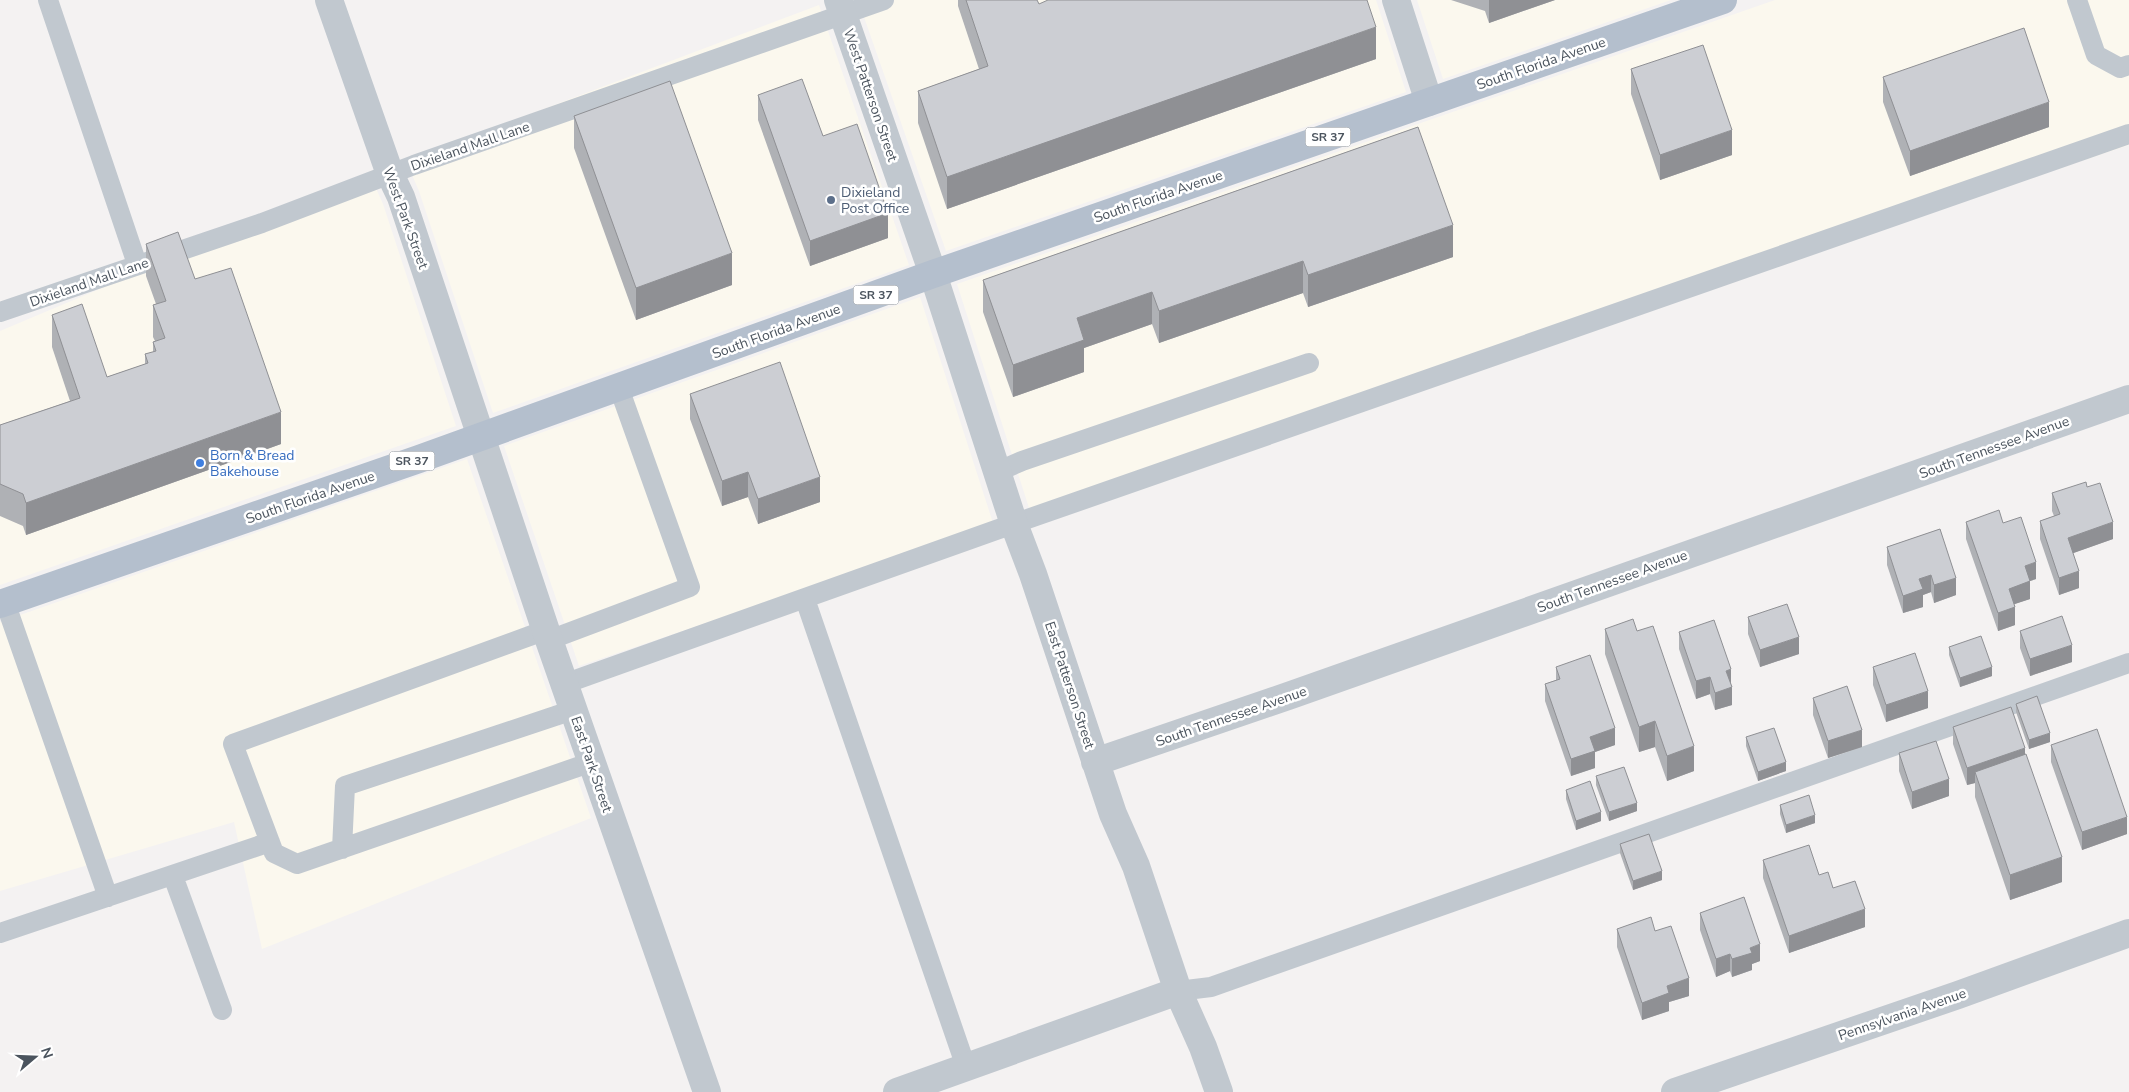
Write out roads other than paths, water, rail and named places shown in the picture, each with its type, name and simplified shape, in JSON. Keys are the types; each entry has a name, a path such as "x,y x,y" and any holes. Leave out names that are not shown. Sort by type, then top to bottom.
{"main road":[{"name":"South Florida Avenue","path":"3,603 419,459 933,274 1429,102 1707,3"}],"street":[{"name":"West Park Street","path":"329,0 390,174 401,197 480,436"},
{"path":"1396,0 1429,102"},
{"name":"West Patterson Street","path":"840,7 933,274"},
{"name":"East Patterson Street","path":"933,274 1014,524 1033,574 1113,814 1136,866 1178,991 1203,1047 1218,1092"},
{"name":"South Tennessee Avenue","path":"1095,762 1301,692 2129,399"},
{"name":"East Park Street","path":"480,436 564,684 707,1092"},
{"name":"Pennsylvania Avenue","path":"1674,1092 1958,995 2129,933"},
{"path":"897,1092 1178,991"}],"lane":[{"path":"48,0 137,264"},
{"name":"Dixieland Mall Lane","path":"0,312 262,223 840,7 884,0"},
{"path":"2077,0 2096,55 2120,68 2129,65"},
{"path":"564,684 1014,524 2129,134"},
{"path":"998,472 1022,461 1309,362"},
{"path":"592,762 297,864 274,853 233,744 690,587 619,388"},
{"path":"805,599 966,1067"},
{"path":"3,603 108,897"},
{"path":"1178,991 1210,987 2129,663"},
{"path":"342,849 345,786 573,710"},
{"path":"0,933 270,842"},
{"path":"173,876 222,1010"}],"place":[{"name":"Dixieland Post Office","path":"831,200"},
{"name":"Born & Bread Bakehouse","path":"200,463"}]}
